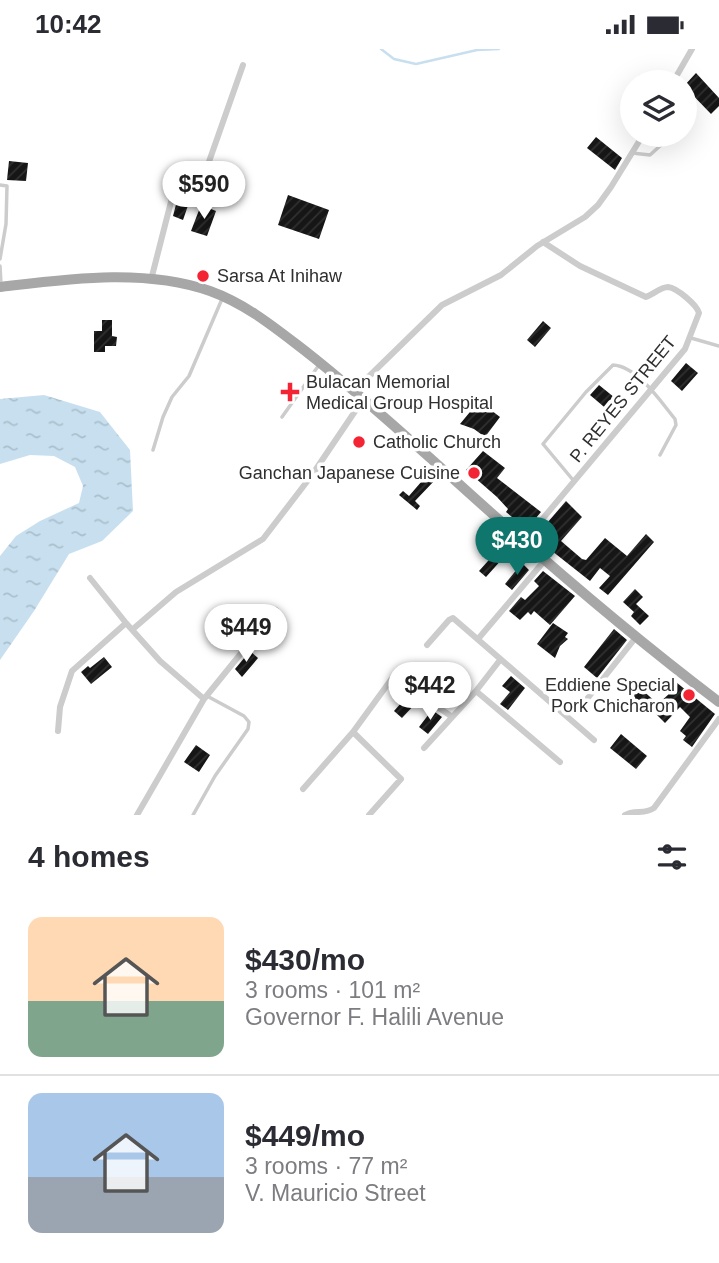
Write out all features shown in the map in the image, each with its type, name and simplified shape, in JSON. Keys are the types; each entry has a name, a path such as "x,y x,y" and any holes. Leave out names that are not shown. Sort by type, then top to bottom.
{"main road":[{"path":"1,286 105,278 151,280 184,285 248,308 359,394 545,559 637,636 718,698"}],"street":[{"path":"680,70 692,49"},
{"path":"151,280 174,190 182,180 195,180 205,173 243,65"},
{"path":"134,629 176,593 263,539 312,475 359,394 442,305 501,275 543,242 573,226 598,205 636,147"},
{"name":"P. REYES STREET","path":"524,541 685,349 699,313 698,308 669,287 646,297 640,295 580,266 543,242"},
{"path":"478,639 545,559"},
{"path":"90,578 160,661 205,698"},
{"path":"137,815 205,698 276,610"},
{"path":"427,645 453,618 594,740"},
{"path":"58,731 61,707 72,671 126,623"},
{"path":"579,709 637,636"},
{"path":"424,748 500,660"},
{"path":"303,789 354,733 393,677 451,716"},
{"path":"476,691 559,762"},
{"path":"625,815 654,808 719,719"},
{"path":"354,733 401,779 369,815"}],"lane":[{"path":"632,153 650,155 659,147"},
{"path":"0,185 7,186 6,224 0,259"},
{"path":"0,266 1,286"},
{"path":"153,450 167,407 189,376 223,297"},
{"path":"690,338 719,346"},
{"path":"282,417 321,363"},
{"path":"575,481 543,444 586,392 613,365 625,367 651,389 675,419 676,425 660,455"},
{"path":"193,815 215,776 248,729 249,722 244,716 205,698"}],"water":[{"path":"44,395 100,412 130,450 133,511 102,541 69,554 0,660 0,556 16,536 40,521 79,503 83,486 75,467 54,456 30,455 0,464 0,399"}],"building":[{"path":"697,74 719,98 719,106 711,114 697,99"},
{"path":"596,137 622,158 615,170 587,148"},
{"path":"9,161 28,163 26,181 7,180"},
{"path":"183,188 193,191 183,220 173,216"},
{"path":"288,195 329,210 319,239 278,225"},
{"path":"201,205 216,211 207,236 191,231"},
{"path":"102,320 112,320 112,336 117,337 116,346 105,346 105,352 94,352 94,331 102,331"},
{"path":"543,321 551,328 535,347 527,340"},
{"path":"686,363 698,373 682,391 671,381"},
{"path":"599,385 625,406 616,417 590,395"},
{"path":"479,401 500,417 485,437 460,424"},
{"path":"483,451 505,468 497,478 541,512 524,532 497,497 466,470"},
{"path":"428,474 435,480 415,501 420,506 417,510 399,495 403,491 409,496"},
{"path":"566,501 582,517 561,541 582,559 586,560 605,538 627,556 646,534 654,542 608,595 599,588 610,576 600,568 590,581 552,551 556,547 542,536 540,540 535,537"},
{"path":"505,542 512,548 486,577 479,571"},
{"path":"522,563 529,570 512,590 505,584"},
{"path":"543,571 575,596 550,625 534,611 531,615 528,612 520,620 509,611 521,597 525,600 539,586 534,581"},
{"path":"635,589 643,597 636,604 649,616 640,625 631,616 634,612 623,602"},
{"path":"553,623 568,633 565,637 568,639 560,646 555,658 537,644"},
{"path":"614,629 627,640 597,678 584,667"},
{"path":"250,651 258,658 242,677 235,669"},
{"path":"104,657 112,667 91,684 81,672"},
{"path":"511,676 525,688 508,710 500,704 510,692 502,686"},
{"path":"676,682 715,714 692,747 683,740 686,736 680,731 690,717 680,707 665,723 645,703 638,712 627,703 640,688 658,704 671,692 669,689"},
{"path":"409,694 418,701 402,718 394,711"},
{"path":"432,710 442,717 428,734 419,727"},
{"path":"621,734 647,756 636,769 610,748"},
{"path":"196,745 210,755 199,772 184,762"}],"waterway":[{"path":"381,49 394,59 416,64 477,50 499,49"}],"place":[{"name":"Sarsa At Inihaw","path":"203,276"},
{"name":"Bulacan Memorial Medical Group Hospital","path":"290,392"},
{"name":"Catholic Church","path":"359,442"},
{"name":"Ganchan Japanese Cuisine","path":"474,473"},
{"name":"Eddiene Special Pork Chicharon","path":"689,695"}]}
